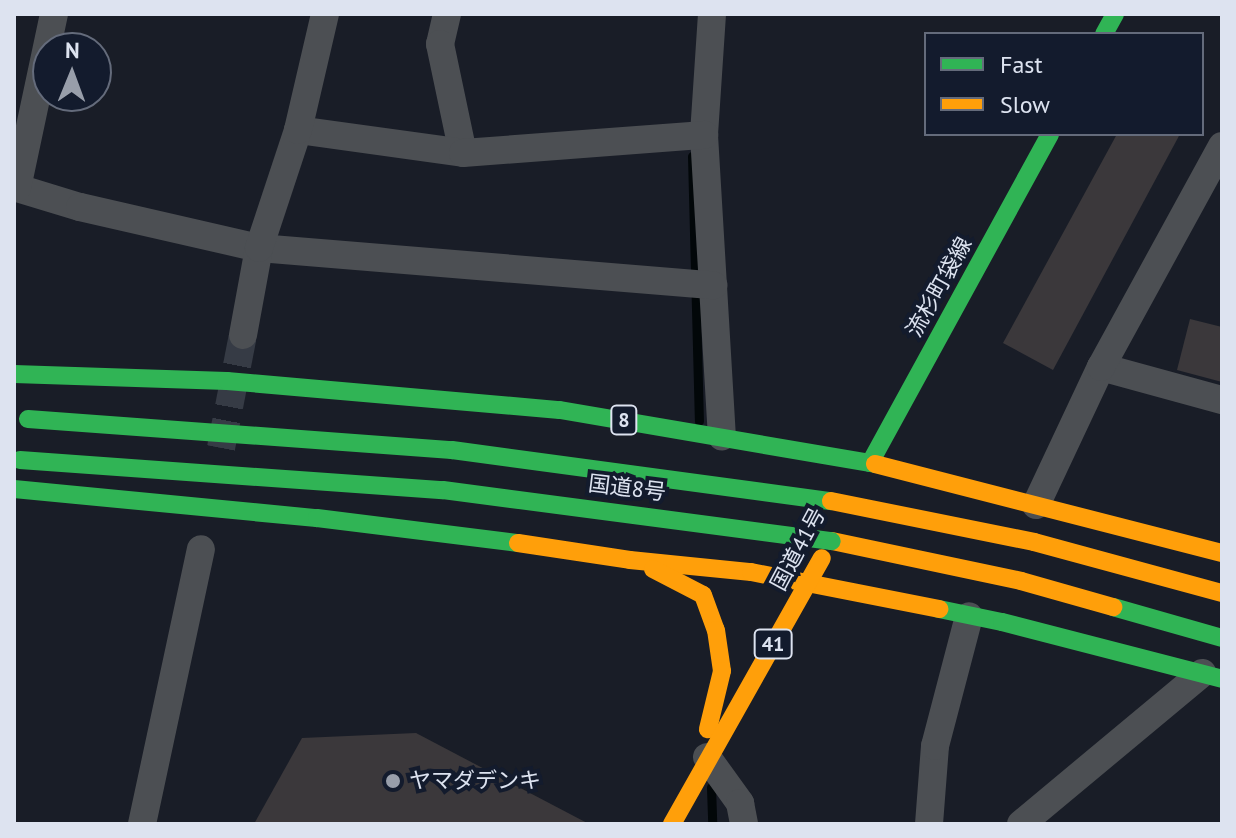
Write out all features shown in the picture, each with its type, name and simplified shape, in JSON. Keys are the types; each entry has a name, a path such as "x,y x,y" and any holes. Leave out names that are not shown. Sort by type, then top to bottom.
{"main road":[{"path":"1105,32 1115,14"},
{"name":"流杉町袋線","path":"864,476 1049,136"},
{"name":"8","path":"14,374 227,381 385,392 560,410 722,436 864,476 1036,505 1222,553"},
{"name":"国道8号","path":"21,419 452,450 687,479 849,504 1034,542 1222,593"},
{"name":"国道8号","path":"17,460 443,490 817,538 1021,581 1222,638"},
{"name":"国道41号","path":"672,824 809,583 864,476"},
{"path":"14,489 332,520 630,560 751,572 969,616 1212,676"},
{"path":"630,560 669,575 703,595 716,630 722,671 702,768"}],"street":[{"path":"54,14 16,187 80,207 259,248 713,285"},
{"path":"243,335 259,248 298,130 325,14"},
{"path":"447,14 440,44 463,153"},
{"path":"712,14 704,135 722,436"},
{"path":"298,130 463,153 704,135"},
{"path":"1036,505 1101,367 1222,146"},
{"path":"1101,367 1222,400"},
{"path":"142,824 201,549"},
{"path":"929,824 935,746 969,616"},
{"path":"1021,824 1212,676"},
{"path":"702,768 740,803 744,824"}],"building":[{"path":"1116,136 1179,136 1053,370 1003,343"},
{"path":"1190,319 1222,327 1222,382 1177,370"},
{"name":"ヤマダデンキ","path":"416,733 589,824 254,824 302,738"}],"waterway":[{"path":"692,156 699,421"},
{"path":"711,787 712,824"}],"tunnel":[{"path":"221,448 243,335"}],"traffic: fast":[{"path":"1105,32 1115,14"},
{"path":"870,463 1049,136"},
{"path":"14,374 227,381 560,410 875,464"},
{"path":"28,419 452,450 831,501"},
{"path":"20,460 443,490 832,541"},
{"path":"14,489 317,518 518,543"},
{"path":"1113,607 1222,638"},
{"path":"939,609 1002,622 1222,679"}],"traffic: slow":[{"path":"875,464 1222,553"},
{"path":"831,501 1034,542 1222,593"},
{"path":"832,541 1021,581 1113,607"},
{"path":"518,543 630,560 751,572 939,609"},
{"path":"672,824 822,558"},
{"path":"653,569 703,595 716,630 722,671 708,729"}],"place":[{"name":"ヤマダデンキ","path":"393,781"}]}
